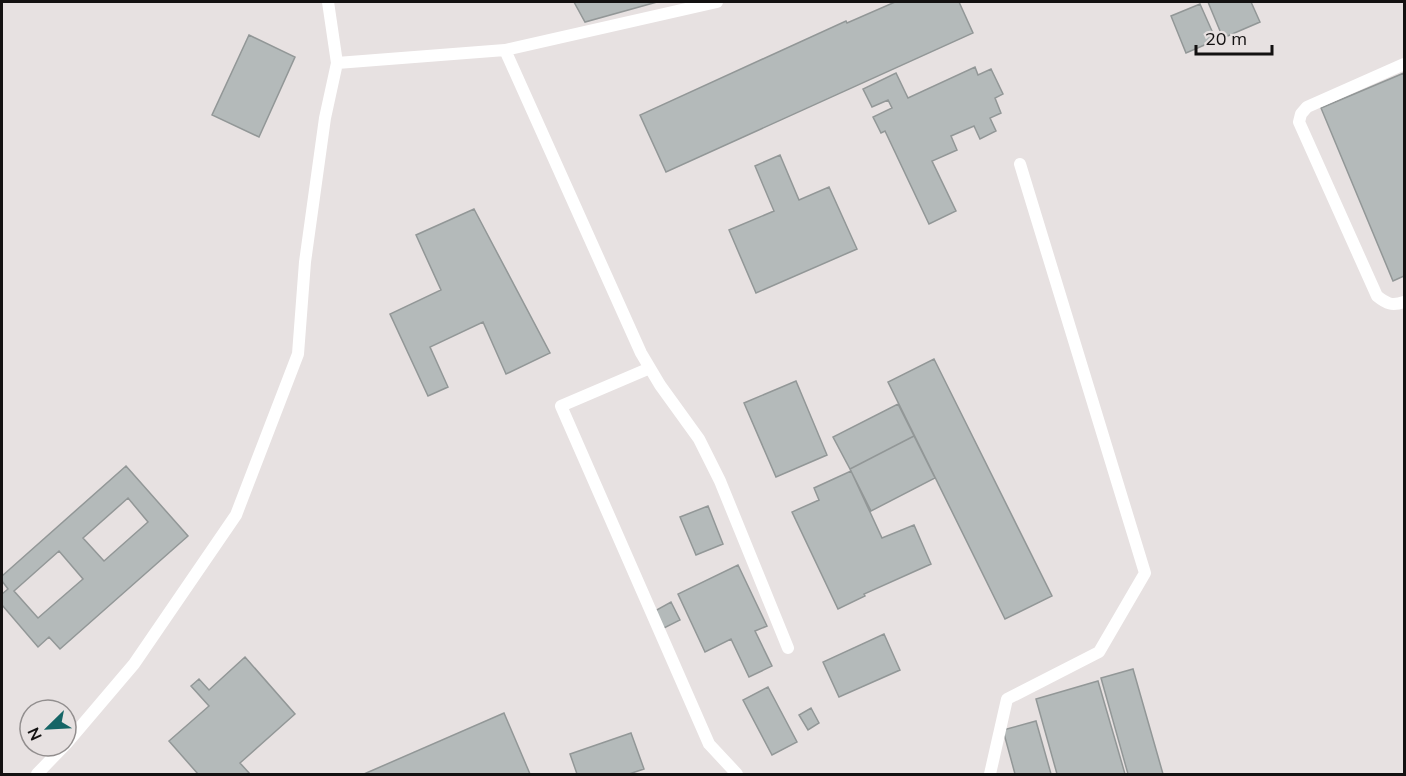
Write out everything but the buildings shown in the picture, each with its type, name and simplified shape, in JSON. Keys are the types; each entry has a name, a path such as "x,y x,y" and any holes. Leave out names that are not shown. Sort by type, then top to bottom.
{"lane":[{"path":"78,730 134,664 236,515 298,354 307,252 325,118 337,63 328,2"},
{"path":"337,63 505,50 717,2"},
{"path":"505,50 641,353 699,439 720,481 788,648"},
{"path":"1404,64 1307,107 1301,114 1299,122 1377,296 1386,304 1395,305 1404,302"},
{"path":"990,774 1007,699 1099,652 1145,573 1020,164"},
{"path":"650,368 561,406 709,744 737,774"},
{"path":"37,774 52,758"}]}
